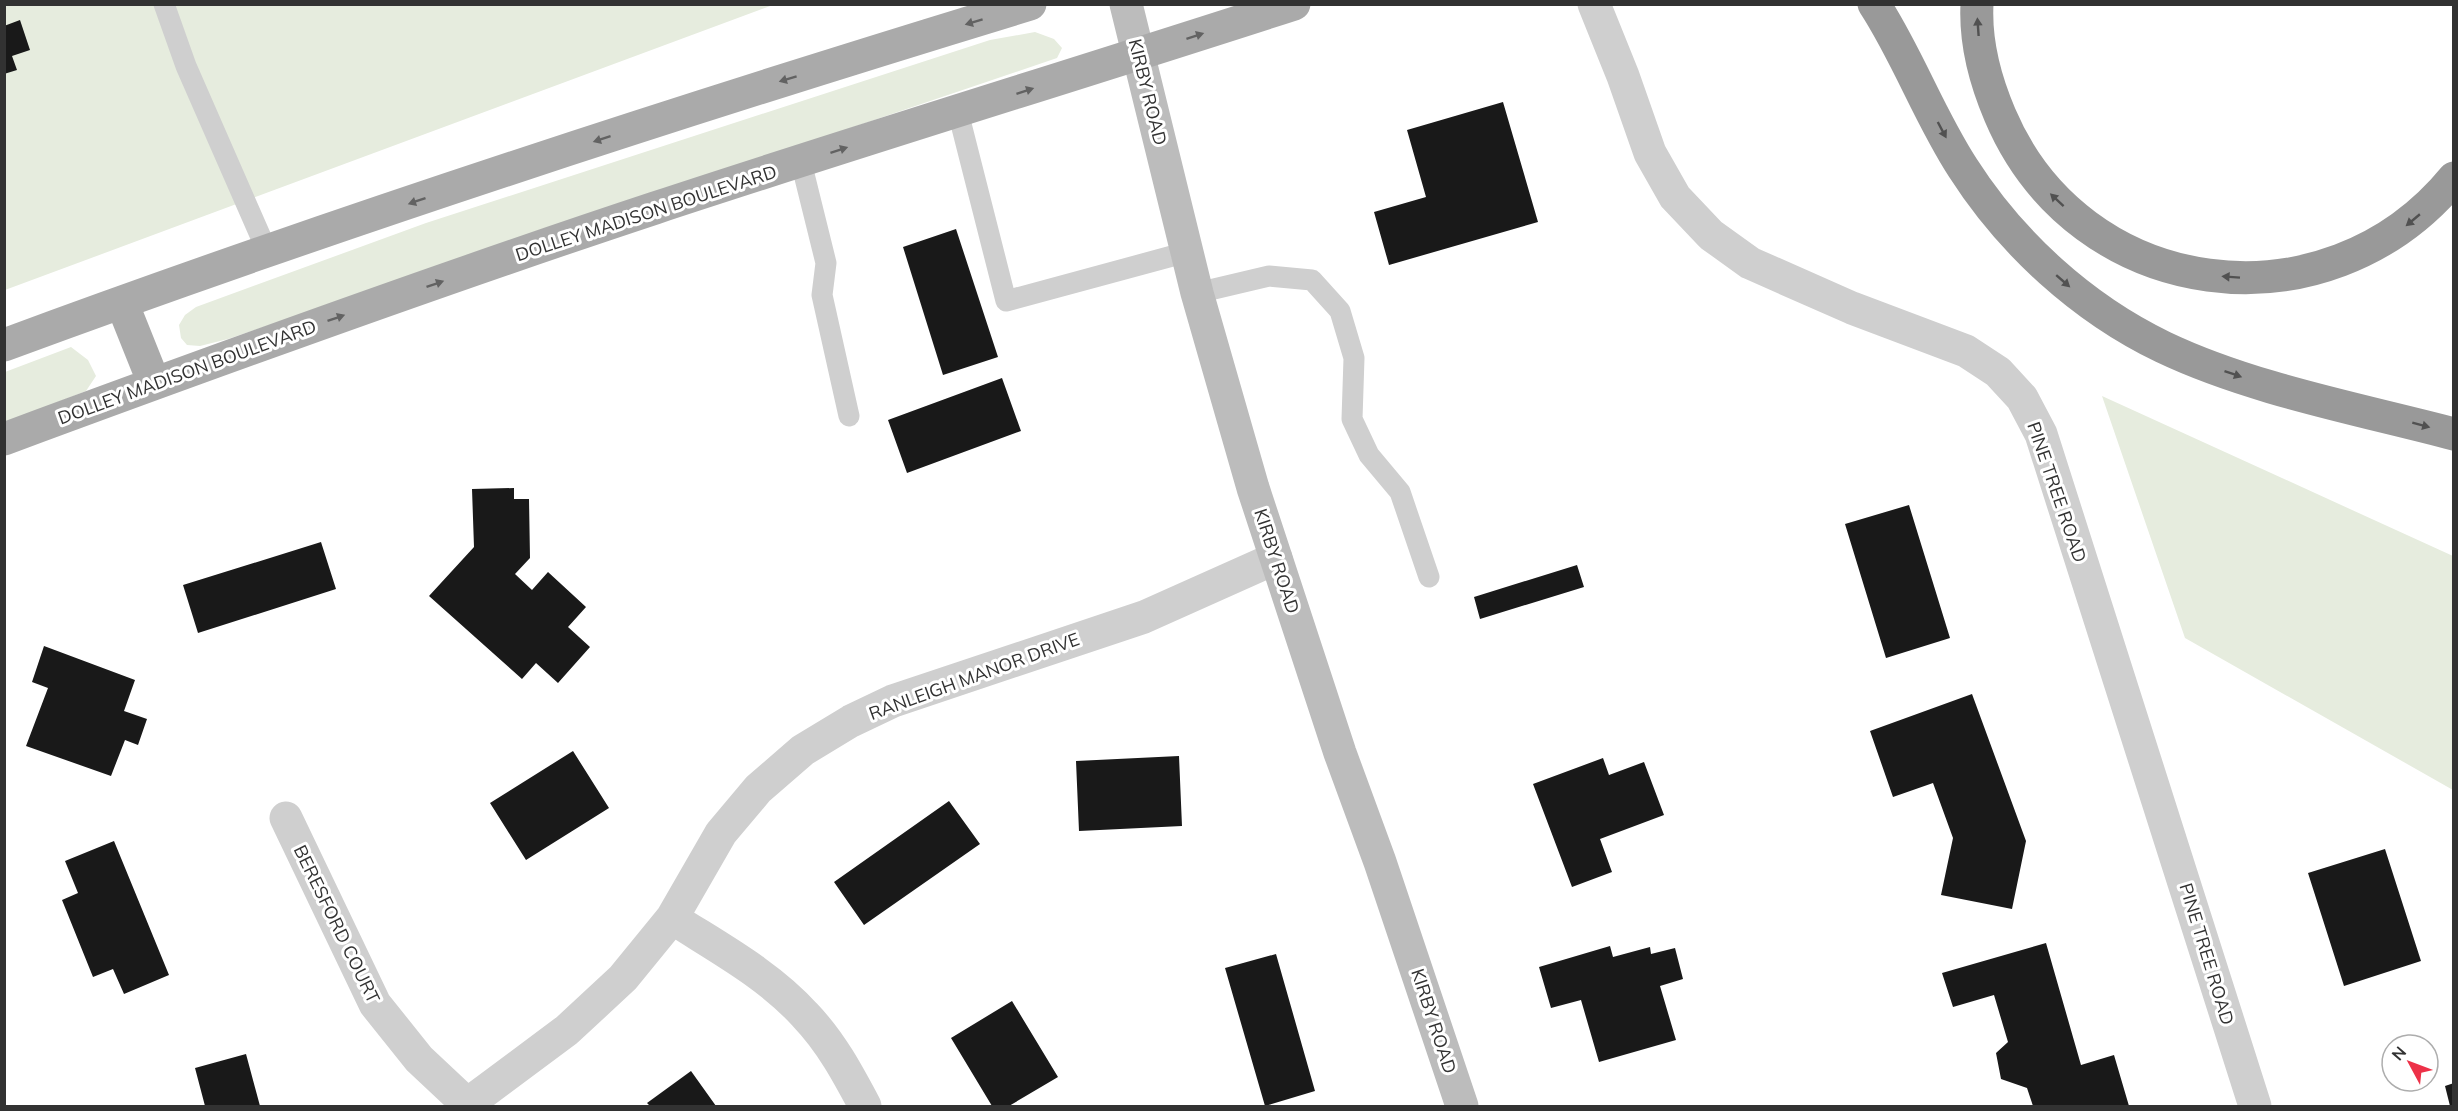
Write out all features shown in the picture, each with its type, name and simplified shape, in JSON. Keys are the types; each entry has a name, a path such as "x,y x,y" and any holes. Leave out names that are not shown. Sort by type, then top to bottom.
{"highway":[{"path":"1874,4 1962,167 2001,220 2049,269 2102,311 2163,347 2232,374 2454,434"},
{"path":"1893,4 1919,85"},
{"path":"1977,4 1977,32 1985,75 2001,118 2019,154 2046,190 2081,222 2121,248 2142,258 2184,271 2230,278 2275,277 2323,267 2366,250 2406,226 2454,178"}],"main road":[{"path":"4,345 267,251 679,113 1030,4"},
{"name":"KIRBY ROAD","path":"1126,4 1197,292 1253,488 1340,753 1437,1026 1462,1107"},
{"name":"DOLLEY MADISON BOULEVARD","path":"4,439 154,383 527,251 1293,4"},
{"path":"123,303 154,383"}],"street":[{"name":"PINE TREE ROAD","path":"1594,4 1623,76 1650,153 1676,197 1710,235 1750,263 1852,308 1966,351 1998,372 2022,398 2041,434 2254,1107"},
{"name":"RANLEIGH MANOR DRIVE","path":"466,1105 567,1030 623,978 672,918 721,833 758,789 803,750 851,721 893,701 1144,616 1276,558"},
{"name":"BERESFORD COURT","path":"286,818 375,1004 419,1059 466,1105"},
{"path":"672,918 760,975 805,1014 841,1060 865,1107"}],"lane":[{"path":"164,4 186,66 267,251"},
{"path":"958,112 1006,301 1187,252"},
{"path":"801,162 826,263 822,295 849,416"},
{"path":"1197,292 1269,276 1312,279 1340,311 1354,358 1352,419 1369,455 1400,492 1429,577"}],"shaded area":[{"path":"5,5 773,5 5,290"},
{"path":"1035,32 1054,39 1062,48 1057,58 228,339 200,346 187,345 181,338 179,325 185,315 196,307 426,223 990,40"},
{"path":"71,347 88,360 96,376 86,391 5,423 5,372"},
{"path":"2102,396 2453,556 2453,790 2185,638"}],"building":[{"path":"20,20 30,50 12,56 17,70 4,74 4,26"},
{"path":"1503,102 1538,222 1389,265 1374,212 1426,197 1407,130"},
{"path":"956,229 998,357 943,375 903,247"},
{"path":"1002,378 1021,431 907,473 888,420"},
{"path":"514,488 514,499 529,499 530,558 515,574 532,590 548,572 586,607 568,627 590,647 558,683 536,663 522,679 429,596 474,547 472,489"},
{"path":"1909,505 1950,638 1886,658 1845,524"},
{"path":"321,542 336,589 198,633 183,585"},
{"path":"1577,565 1584,587 1480,619 1474,597"},
{"path":"44,646 135,680 124,711 147,719 138,745 125,740 111,776 26,746 48,688 32,682"},
{"path":"1972,694 2026,841 2012,909 1941,895 1953,838 1933,783 1893,797 1870,731"},
{"path":"573,751 609,808 526,860 490,803"},
{"path":"1179,756 1182,826 1079,831 1076,761"},
{"path":"1603,758 1609,775 1644,762 1664,815 1600,839 1612,872 1572,887 1533,784"},
{"path":"949,801 980,844 864,925 834,882"},
{"path":"114,841 169,975 124,994 113,969 93,977 62,900 78,893 65,861"},
{"path":"2385,849 2421,961 2344,986 2308,873"},
{"path":"2046,943 2081,1065 2114,1055 2129,1106 2033,1106 2027,1088 2001,1079 1996,1053 2008,1042 1994,995 1953,1007 1942,973"},
{"path":"1610,946 1613,957 1650,947 1651,954 1675,948 1683,979 1660,986 1676,1040 1599,1062 1581,1000 1551,1008 1539,967"},
{"path":"1276,954 1315,1091 1265,1106 1225,968"},
{"path":"1012,1001 1058,1077 1009,1106 992,1106 951,1038"},
{"path":"246,1054 260,1106 205,1106 195,1068"},
{"path":"691,1071 716,1106 650,1106 647,1103"},
{"path":"2454,1083 2454,1106 2450,1106 2445,1086"}]}
